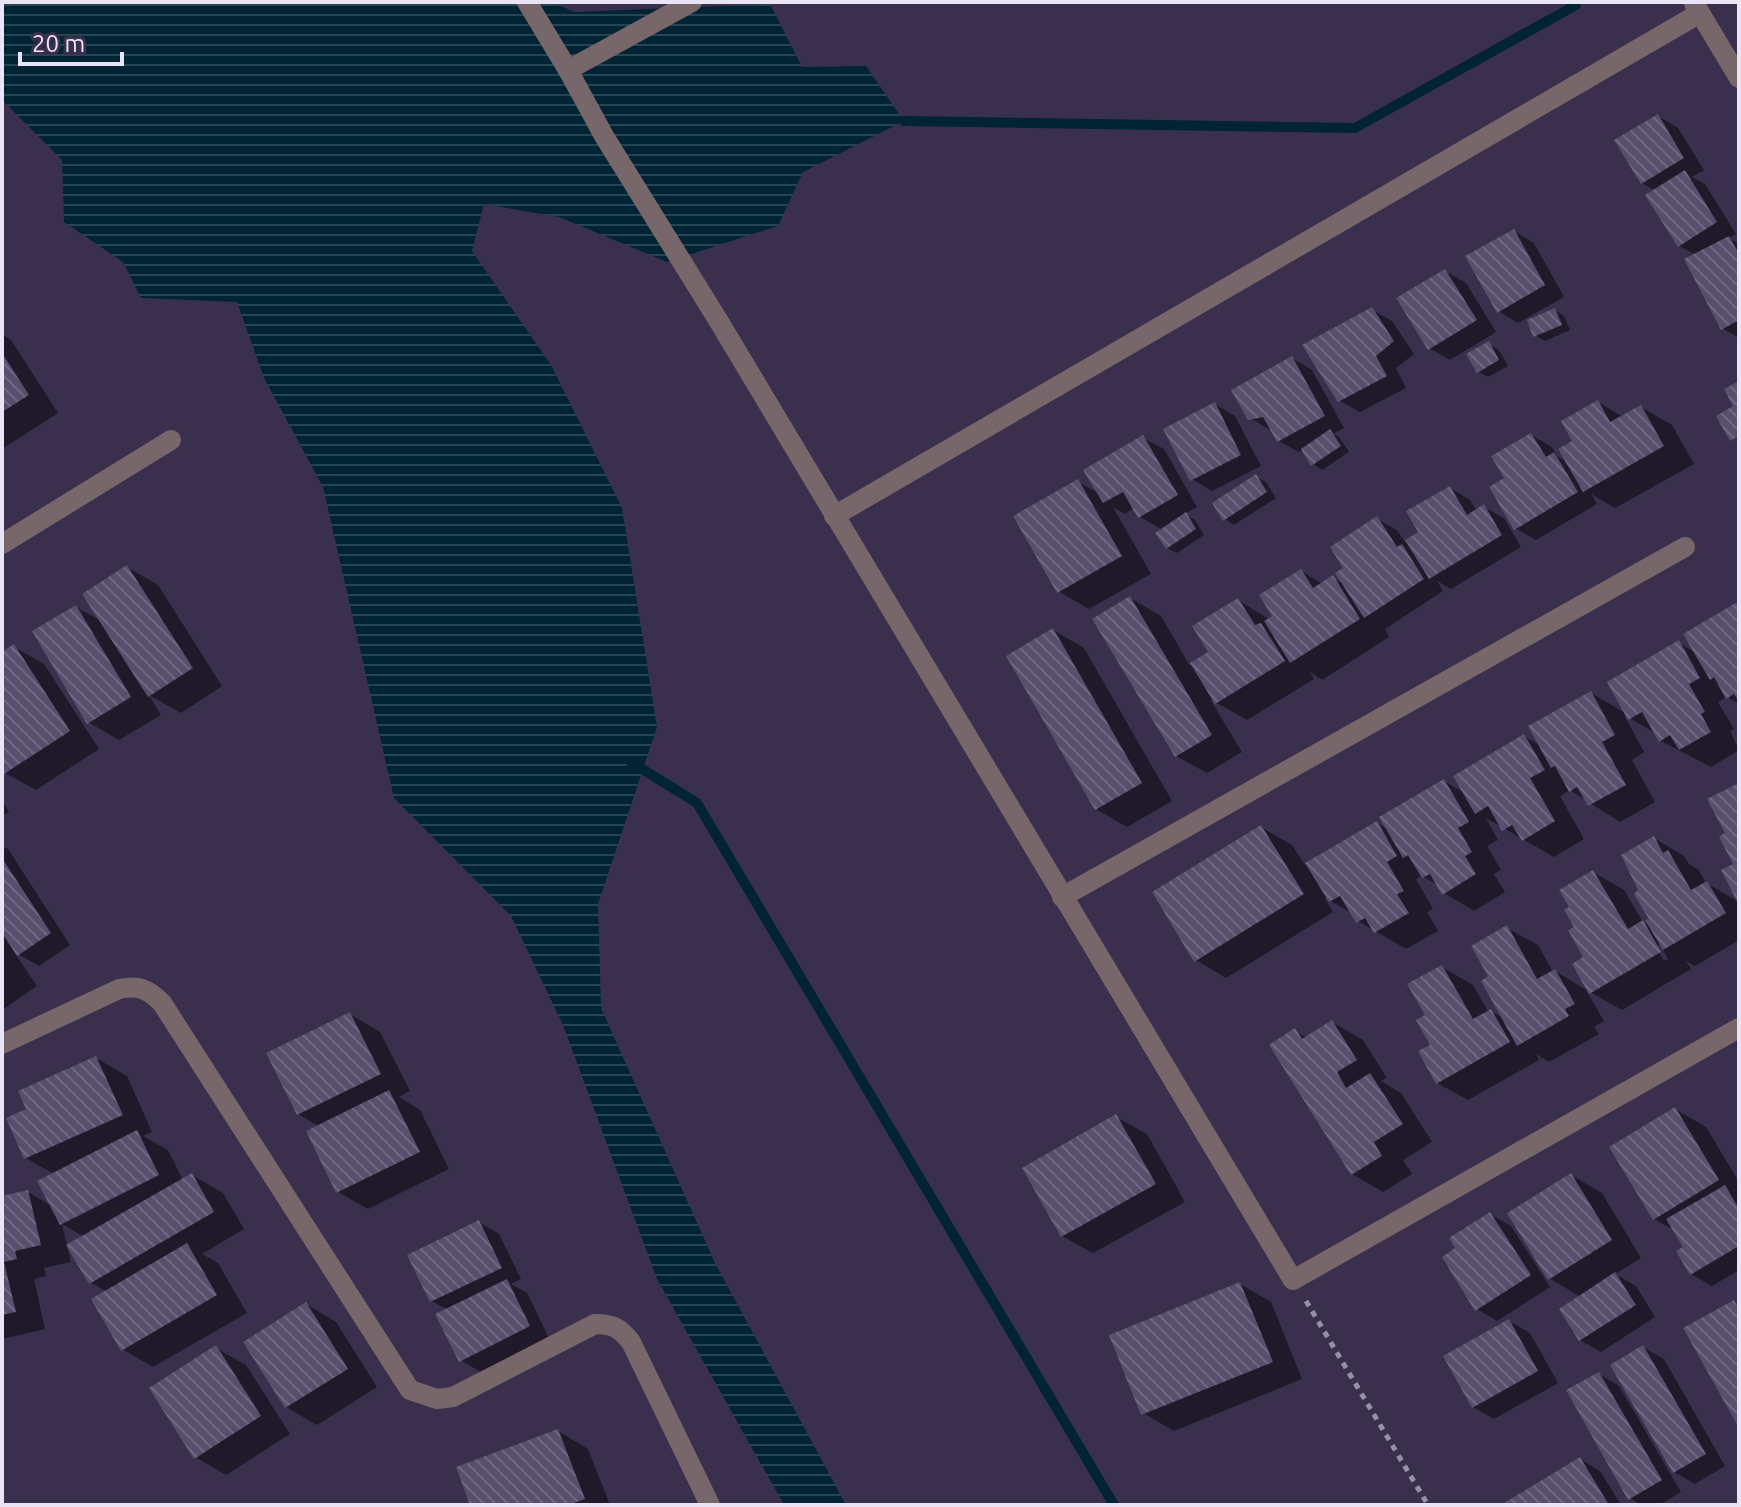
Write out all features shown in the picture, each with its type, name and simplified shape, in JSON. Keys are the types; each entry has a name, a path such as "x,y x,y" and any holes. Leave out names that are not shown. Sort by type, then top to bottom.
{"street":[{"path":"527,2 604,136 718,320 1293,1280 1739,1028"},
{"path":"568,70 692,2"},
{"path":"834,516 1696,8 1739,78"},
{"path":"2,544 171,440"},
{"path":"1062,897 1685,547"},
{"path":"2,1044 119,989 136,986 151,991 171,1016 410,1390 437,1399 453,1397 595,1324 609,1324 620,1329 631,1342 710,1505"}],"path":[{"path":"1293,1280 1428,1505"}],"water":[{"path":"2,2 551,2 575,12 770,4 802,67 866,66 904,121 803,172 778,226 667,262 559,217 484,204 472,251 551,365 622,508 657,727 598,904 601,1008 715,1263 846,1505 784,1505 657,1279 563,1025 511,916 394,798 323,487 264,378 237,302 141,298 123,262 64,222 62,160 2,100"}],"building":[{"path":"1658,114 1684,158 1641,184 1614,140"},
{"path":"1685,170 1717,222 1678,247 1645,195"},
{"path":"1514,229 1545,285 1497,313 1465,256"},
{"path":"1729,236 1739,254 1739,320 1721,330 1684,259"},
{"path":"1445,269 1477,320 1428,350 1396,298"},
{"path":"1372,307 1394,341 1376,356 1387,376 1338,402 1302,345"},
{"path":"1555,308 1562,325 1533,337 1527,320"},
{"path":"1489,341 1499,360 1477,373 1466,354"},
{"path":"2,353 29,395 2,412"},
{"path":"1292,356 1325,416 1277,442 1263,417 1248,420 1231,390"},
{"path":"1739,381 1739,436 1730,441 1716,416 1733,406 1724,389"},
{"path":"1598,400 1610,422 1641,405 1664,446 1583,492 1558,449 1572,441 1561,421"},
{"path":"1215,402 1241,455 1190,481 1163,429"},
{"path":"1330,429 1341,446 1311,466 1301,449"},
{"path":"1531,433 1546,457 1554,452 1578,492 1514,530 1489,487 1504,478 1491,456"},
{"path":"1143,435 1178,495 1138,518 1123,492 1103,503 1083,470"},
{"path":"1256,474 1267,492 1223,521 1212,503"},
{"path":"1078,479 1122,556 1057,593 1013,516"},
{"path":"1450,486 1467,515 1484,504 1502,535 1429,579 1405,540 1418,532 1406,511"},
{"path":"1186,512 1196,529 1166,549 1155,533"},
{"path":"1377,516 1397,547 1402,544 1424,579 1364,618 1335,573 1343,568 1330,547"},
{"path":"127,565 193,668 148,697 82,594"},
{"path":"1301,569 1313,588 1333,575 1360,619 1290,663 1264,621 1272,616 1259,595"},
{"path":"1130,596 1212,735 1175,757 1092,619"},
{"path":"1238,598 1255,625 1261,623 1285,661 1215,704 1190,663 1208,652 1192,626"},
{"path":"1739,601 1739,702 1734,694 1726,699 1714,677 1710,680 1683,634"},
{"path":"76,605 131,697 87,724 32,631"},
{"path":"1053,628 1142,783 1095,810 1006,656"},
{"path":"1679,640 1700,678 1689,684 1705,712 1701,714 1711,732 1679,750 1670,735 1659,742 1642,712 1628,720 1607,682"},
{"path":"14,644 70,731 4,774 2,652"},
{"path":"1591,691 1615,735 1602,742 1626,785 1588,806 1577,787 1569,792 1555,766 1551,768 1528,726"},
{"path":"1524,734 1545,770 1530,778 1555,821 1522,841 1512,825 1502,831 1488,806 1475,814 1453,776"},
{"path":"1444,779 1469,822 1458,828 1472,852 1465,856 1476,874 1442,895 1430,874 1422,878 1408,855 1403,858 1379,817"},
{"path":"1739,783 1739,905 1721,870 1733,864 1719,837 1725,833 1707,799"},
{"path":"1377,821 1397,856 1387,862 1404,891 1397,894 1409,913 1374,933 1365,918 1356,923 1340,896 1329,902 1305,863"},
{"path":"1261,825 1304,894 1194,962 1152,892"},
{"path":"1654,836 1663,853 1668,850 1691,890 1707,881 1726,913 1663,950 1645,920 1649,919 1634,894 1638,890 1621,855"},
{"path":"2,858 51,933 17,956 2,933"},
{"path":"1593,870 1628,929 1643,920 1661,952 1589,994 1572,964 1583,957 1568,930 1574,927 1564,910 1569,907 1559,890"},
{"path":"1507,925 1537,979 1555,969 1575,1004 1565,1009 1569,1016 1517,1046 1481,981 1488,976 1471,946"},
{"path":"1442,965 1473,1019 1491,1009 1510,1042 1436,1084 1418,1051 1430,1045 1416,1020 1425,1015 1407,984"},
{"path":"350,1012 381,1074 297,1115 266,1053"},
{"path":"1332,1020 1357,1060 1337,1072 1346,1088 1370,1073 1403,1124 1374,1142 1382,1156 1351,1175 1269,1045 1295,1028 1302,1039"},
{"path":"96,1056 123,1115 24,1159 6,1118 26,1109 18,1091"},
{"path":"389,1090 420,1152 336,1193 306,1131"},
{"path":"1675,1107 1719,1180 1653,1220 1609,1147"},
{"path":"1116,1114 1156,1184 1061,1237 1022,1168"},
{"path":"137,1130 159,1175 60,1225 37,1181"},
{"path":"192,1173 214,1212 89,1284 66,1245"},
{"path":"1571,1173 1612,1240 1548,1280 1507,1213"},
{"path":"1725,1185 1739,1209 1739,1246 1690,1275 1676,1251 1683,1247 1666,1219"},
{"path":"28,1190 41,1245 15,1251 17,1259 4,1262 16,1312 2,1315 2,1196"},
{"path":"1490,1212 1531,1275 1475,1311 1442,1257 1455,1248 1449,1238"},
{"path":"479,1220 502,1268 430,1302 407,1255"},
{"path":"187,1243 217,1295 121,1351 91,1299"},
{"path":"1615,1272 1636,1305 1579,1341 1559,1309"},
{"path":"507,1279 530,1326 459,1362 435,1314"},
{"path":"1240,1282 1273,1362 1141,1415 1109,1335"},
{"path":"1734,1300 1739,1310 1739,1428 1683,1328"},
{"path":"306,1302 348,1369 285,1408 243,1342"},
{"path":"1509,1319 1538,1371 1472,1408 1443,1356"},
{"path":"216,1345 261,1416 194,1459 149,1388"},
{"path":"1643,1345 1706,1454 1673,1473 1610,1365"},
{"path":"1599,1372 1662,1480 1628,1500 1566,1390"},
{"path":"558,1429 585,1499 568,1505 470,1505 456,1467"},
{"path":"1580,1457 1609,1505 1504,1503"}],"waterway":[{"path":"904,121 1355,128 1576,5"},
{"path":"631,762 697,803 1114,1505"}]}
